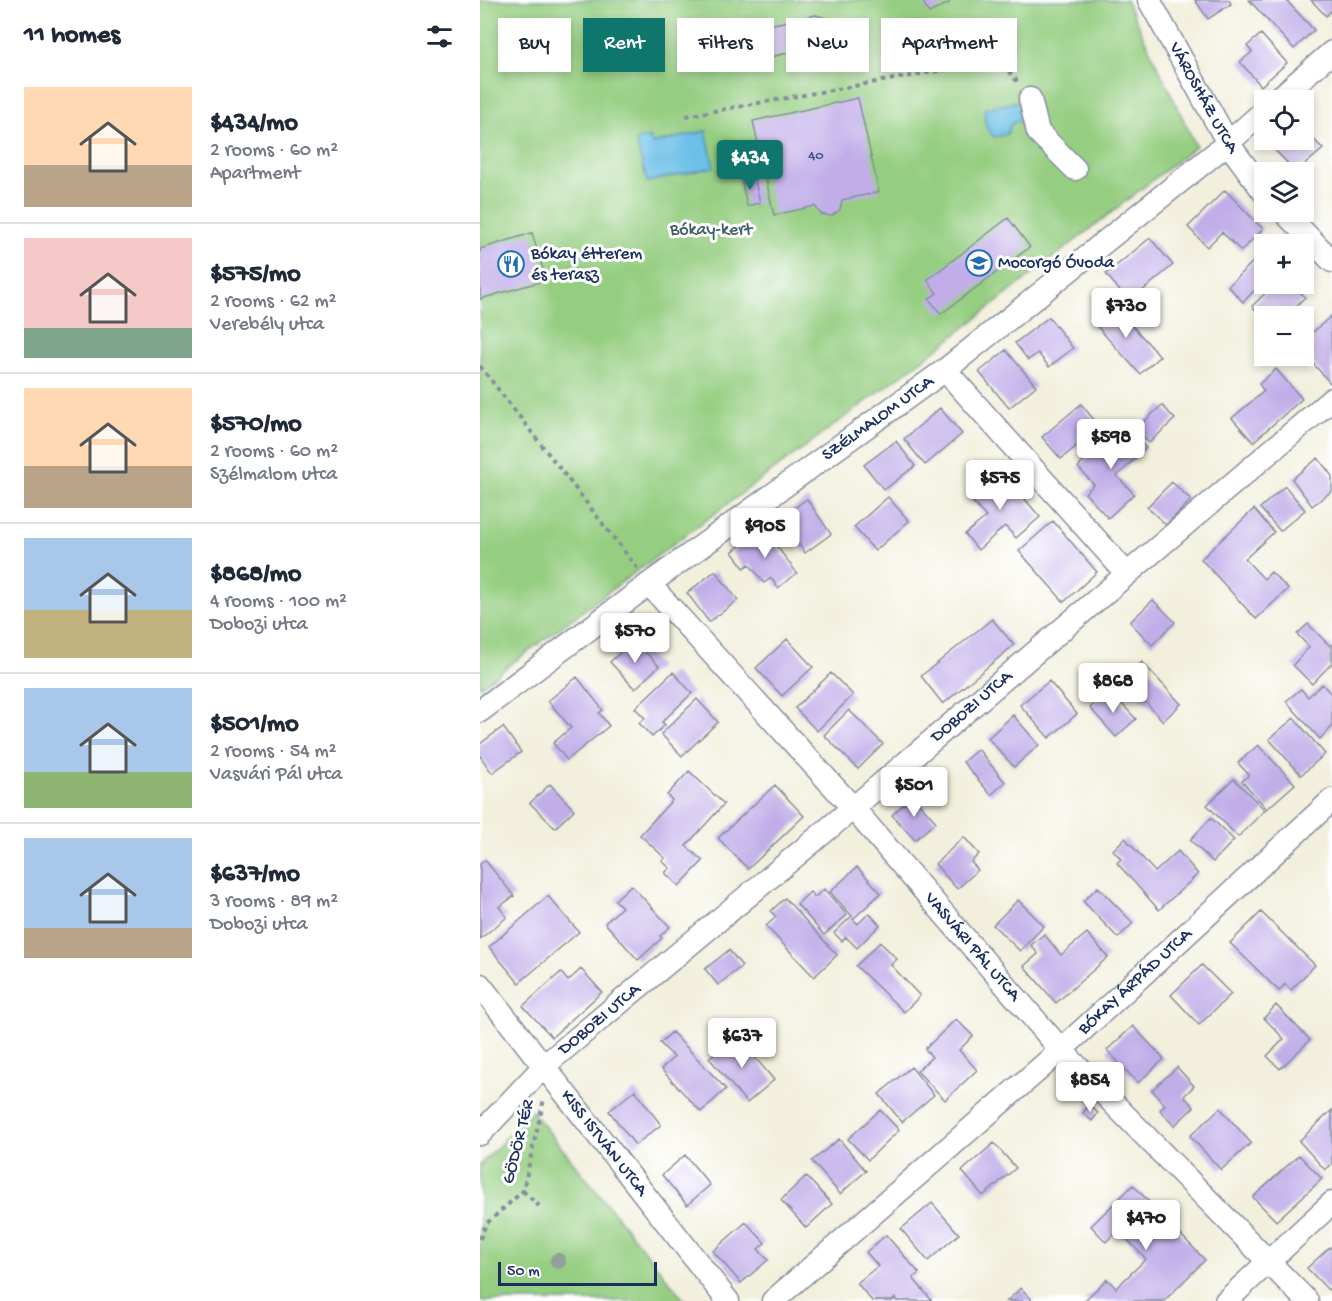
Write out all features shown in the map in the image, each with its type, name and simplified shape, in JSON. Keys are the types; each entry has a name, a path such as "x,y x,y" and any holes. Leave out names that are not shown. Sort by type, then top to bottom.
{"street":[{"name":"VÁROSHÁZ UTCA","path":"1149,0 1228,143 1254,178"},
{"path":"1288,90 1332,52"},
{"path":"1030,99 1038,132 1075,170"},
{"name":"SZÉLMALOM UTCA","path":"480,711 649,584 945,370 1254,120"},
{"path":"1294,222 1332,261"},
{"path":"945,370 1127,574"},
{"name":"DOBOZI UTCA","path":"480,1134 547,1068 1332,399"},
{"name":"VASVÁRI PÁL UTCA","path":"649,584 853,808 1061,1050 1307,1301"},
{"name":"BÓKAY ÁRPÁD UTCA","path":"772,1301 1061,1050 1332,800"},
{"name":"KISS ISTVÁN UTCA","path":"480,985 728,1301"},
{"path":"1226,1301 1332,1203"}],"path":[{"path":"686,116 1000,60 1030,99"},
{"path":"480,366 649,584"},
{"name":"GÖDÖR TÉR","path":"480,1238 486,1224 523,1191 547,1068"},
{"path":"523,1191 539,1206"}],"green space":[{"name":"Bókay-kert","path":"480,0 1126,0 1196,146 937,349 480,687"},
{"path":"532,1111 685,1301 480,1301 480,1165"}],"water":[{"path":"1022,100 1030,116 1011,124 1007,134 994,137 986,124 985,109"},
{"path":"706,131 714,167 647,182 636,140 650,137 652,144"}],"building":[{"path":"922,0 948,0 949,3 929,13"},
{"path":"1195,0 1229,0 1231,4 1208,19"},
{"path":"1249,0 1286,0 1314,30 1294,49"},
{"path":"1311,0 1332,0 1332,10 1326,16"},
{"path":"816,15 826,18 802,18"},
{"path":"786,21 786,53 774,56 774,24"},
{"path":"1261,34 1287,63 1261,86 1240,62 1252,52 1247,46"},
{"path":"858,98 879,192 842,200 840,210 831,216 821,214 815,206 774,215 753,121"},
{"path":"1314,140 1323,149 1308,162 1286,162 1275,150 1314,150"},
{"path":"754,176 760,203 747,206 741,179"},
{"path":"1225,190 1263,229 1258,234 1254,234 1254,238 1241,251 1222,232 1207,247 1188,227"},
{"name":"Mocorgó Óvoda","path":"1008,218 1030,247 941,314 929,299 937,293 927,280"},
{"name":"Bókay étterem és terasz","path":"532,233 546,280 480,299 480,249"},
{"path":"1150,238 1173,265 1129,302 1106,274"},
{"path":"1254,261 1254,291 1243,302 1228,286"},
{"path":"1265,294 1302,294 1305,297 1296,306 1254,306 1254,308 1252,306"},
{"path":"1112,304 1160,356 1140,374 1093,322"},
{"path":"1331,316 1332,382 1330,383 1314,365 1314,331"},
{"path":"1049,317 1073,348 1049,367 1038,353 1028,360 1015,343"},
{"path":"1006,350 1036,386 1009,408 979,372"},
{"path":"1276,369 1302,399 1253,442 1232,418 1264,391 1259,384"},
{"path":"1081,404 1100,427 1061,459 1042,437"},
{"path":"1162,405 1175,419 1149,443 1136,429"},
{"path":"940,408 962,434 925,465 904,439"},
{"path":"1124,424 1146,448 1117,476 1134,494 1108,518 1085,493 1094,485 1078,467"},
{"path":"896,441 915,466 884,490 864,465"},
{"path":"1318,458 1332,476 1332,491 1312,506 1292,479"},
{"path":"1001,471 1040,517 1016,538 1005,526 978,550 965,534 986,517 969,498"},
{"path":"1172,482 1191,500 1166,525 1147,507"},
{"path":"1285,486 1305,510 1280,531 1260,508"},
{"path":"888,497 909,521 875,551 854,527"},
{"path":"807,499 831,534 805,553 780,518"},
{"path":"1254,509 1274,532 1245,559 1264,579 1271,572 1288,589 1256,619 1201,559"},
{"path":"1053,521 1097,572 1064,602 1019,551"},
{"path":"763,528 797,573 778,588 771,578 764,583 749,564 744,568 732,552"},
{"path":"715,571 738,600 709,622 687,593"},
{"path":"1153,600 1175,622 1152,645 1130,622"},
{"path":"992,619 1014,645 943,704 921,676"},
{"path":"1308,624 1330,646 1332,644 1332,663 1312,684 1293,665 1309,647 1297,634"},
{"path":"787,639 813,667 782,696 756,668"},
{"path":"634,640 659,666 635,689 610,662"},
{"path":"1142,662 1181,704 1163,721 1124,679"},
{"path":"673,672 692,693 662,722 665,725 652,737 639,723 645,718 635,708"},
{"path":"831,673 853,695 817,731 795,708"},
{"path":"577,677 603,710 599,713 609,726 567,760 553,743 571,728 548,701"},
{"path":"1049,681 1077,714 1049,738 1020,705"},
{"path":"1322,684 1332,695 1332,727 1320,739 1286,701 1301,689 1308,697"},
{"path":"1109,690 1136,719 1116,737 1090,708"},
{"path":"697,699 718,722 682,756 661,734"},
{"path":"849,710 883,744 858,769 824,735"},
{"path":"1013,715 1039,745 1014,767 988,738"},
{"path":"1294,718 1325,754 1301,775 1269,739"},
{"path":"503,727 521,752 492,773 480,756 480,744"},
{"path":"1258,745 1295,784 1267,809 1242,781 1249,775 1238,763"},
{"path":"978,749 1005,782 991,795 963,762"},
{"path":"689,771 724,804 686,846 703,861 679,886 665,873 670,868 662,861 665,858 640,835 672,800 667,795"},
{"path":"1234,779 1265,810 1238,837 1207,805"},
{"path":"550,784 574,810 555,828 530,803"},
{"path":"775,785 804,816 748,869 718,838"},
{"path":"913,796 936,822 915,840 892,815"},
{"path":"1211,818 1234,840 1213,862 1190,840"},
{"path":"964,837 979,854 971,862 978,870 957,889 935,864"},
{"path":"1125,838 1155,872 1178,851 1198,874 1159,910 1117,863 1121,859 1113,850"},
{"path":"485,860 514,896 499,907 507,917 480,939 480,864"},
{"path":"857,867 881,893 853,919 858,924 869,913 880,925 857,948 846,937 842,941 834,933 852,916 830,892"},
{"path":"631,885 670,927 660,936 662,938 638,960 605,923 622,907 615,900"},
{"path":"1098,887 1133,923 1118,938 1083,901"},
{"path":"824,889 847,915 824,935 797,904 810,892 815,897"},
{"path":"548,896 579,932 519,983 489,947"},
{"path":"785,898 837,955 814,977 766,926 776,917 771,911"},
{"path":"1018,900 1044,926 1020,951 993,925"},
{"path":"1261,912 1315,965 1291,990 1285,984 1279,991 1230,943"},
{"path":"1087,933 1108,957 1056,1003 1024,966 1038,954 1031,945 1044,934 1061,955"},
{"path":"880,942 897,959 891,965 920,996 904,1012 856,966"},
{"path":"729,950 742,966 718,985 705,969"},
{"path":"1202,965 1231,994 1199,1025 1171,995"},
{"path":"581,969 602,992 552,1037 523,1006 561,972 568,981"},
{"path":"1276,1005 1310,1040 1280,1069 1267,1056 1284,1039 1264,1018"},
{"path":"956,1019 973,1036 959,1050 977,1070 945,1100 917,1071 932,1057 925,1049"},
{"path":"1133,1026 1164,1059 1138,1083 1107,1050"},
{"path":"672,1032 726,1089 701,1112 661,1069 674,1057 660,1043"},
{"path":"736,1035 774,1080 747,1103 709,1058"},
{"path":"911,1067 934,1095 902,1122 879,1094"},
{"path":"1177,1067 1194,1086 1184,1096 1194,1107 1174,1126 1160,1110 1165,1105 1152,1090"},
{"path":"635,1090 661,1125 635,1145 609,1111"},
{"path":"1089,1105 1098,1113 1092,1121 1083,1113"},
{"path":"1220,1108 1251,1143 1221,1170 1190,1136"},
{"path":"880,1110 899,1130 868,1160 848,1139"},
{"path":"1332,1110 1332,1164 1325,1170 1299,1141"},
{"path":"839,1139 866,1171 840,1194 812,1161"},
{"path":"994,1143 1016,1168 983,1196 962,1171"},
{"path":"685,1155 710,1185 687,1205 662,1175"},
{"path":"1299,1155 1322,1179 1276,1221 1253,1197"},
{"path":"806,1176 832,1204 806,1228 781,1200"},
{"path":"1133,1185 1205,1260 1164,1301 1084,1301 1107,1279 1116,1288 1146,1259 1118,1230 1106,1242 1091,1226"},
{"path":"932,1203 959,1234 928,1261 901,1229"},
{"path":"746,1222 765,1243 758,1249 768,1260 741,1283 713,1251"},
{"path":"886,1235 919,1273 913,1278 932,1301 897,1301 895,1298 892,1301 872,1301 857,1283 878,1266 866,1252"},
{"path":"1330,1247 1332,1249 1332,1286 1328,1290 1307,1268"},
{"path":"1021,1288 1033,1301 1007,1301"}],"place":[{"name":"Mocorgó Óvoda","path":"979,263"},
{"name":"Bókay étterem és terasz","path":"511,264"}]}
